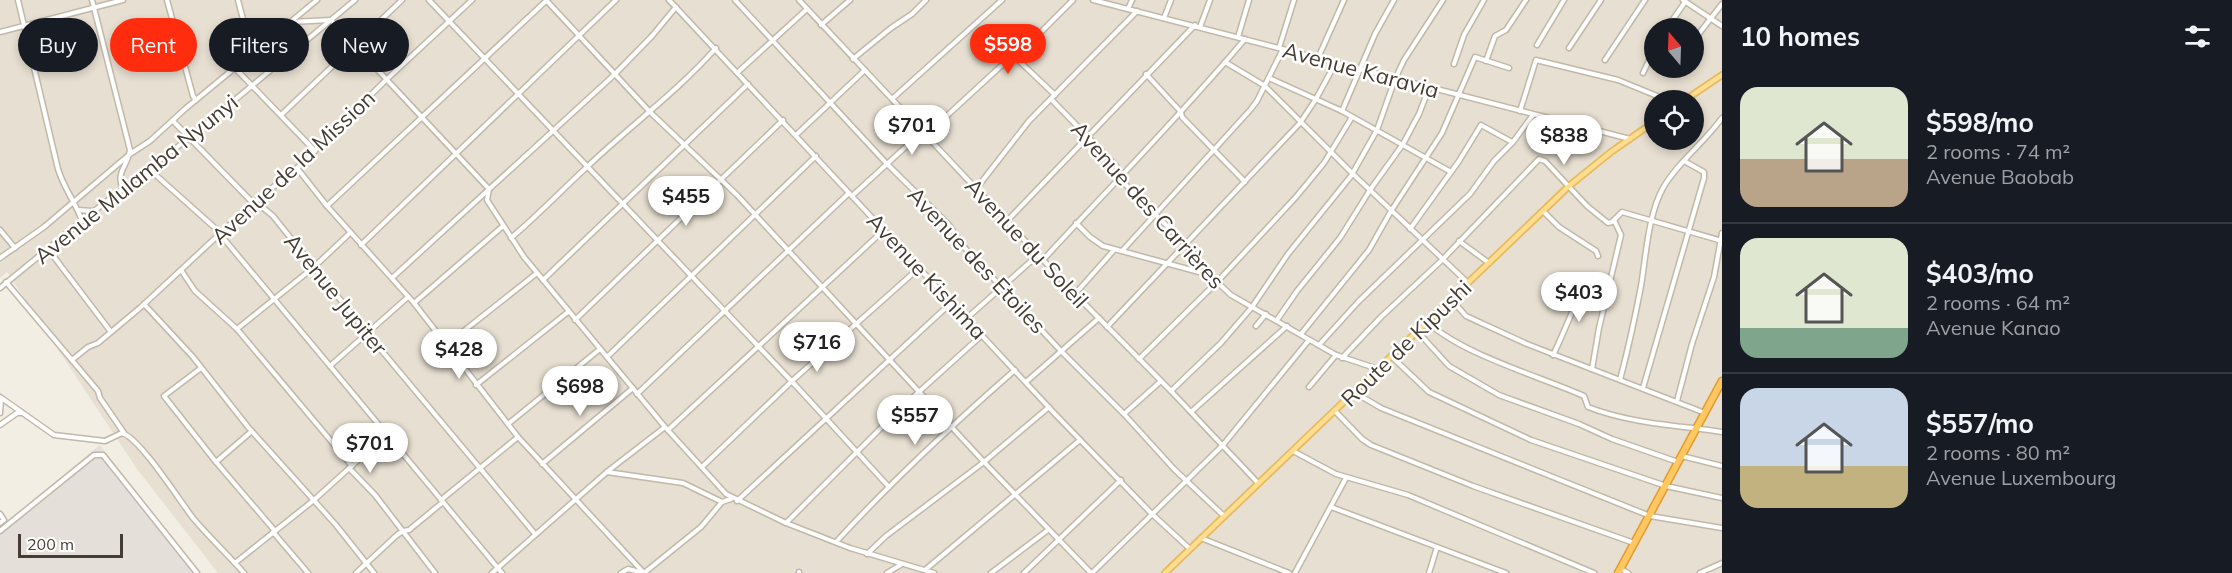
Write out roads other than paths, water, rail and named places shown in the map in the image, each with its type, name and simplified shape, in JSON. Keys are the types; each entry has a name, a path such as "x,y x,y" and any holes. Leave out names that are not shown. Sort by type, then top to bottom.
{"highway":[{"path":"1619,571 1722,381"}],"main road":[{"path":"1700,90 1722,75"},
{"name":"Route de Kipushi","path":"1165,573 1569,186 1644,129"}],"street":[{"path":"18,0 23,18"},
{"path":"92,0 130,154 120,172 119,182 123,189"},
{"path":"53,18 123,0"},
{"path":"167,0 192,96 196,100"},
{"path":"238,0 243,18"},
{"path":"295,18 316,0"},
{"name":"Avenue Mulamba Nyunyi","path":"332,18 355,0"},
{"path":"383,18 402,0"},
{"path":"429,0 552,132 623,203 792,381 889,487"},
{"name":"Avenue de la Mission","path":"72,360 111,332 144,304 253,203 297,168 387,79 472,0"},
{"path":"327,206 546,0 650,112 754,214 888,360 1091,573 1223,445 1310,340"},
{"path":"361,245 616,0"},
{"name":"Avenue Kishima","path":"669,0 1080,440 1151,513 1190,549"},
{"name":"Avenue des Etoiles","path":"735,0 887,164 941,217 964,248 1061,351 1185,480 1224,516"},
{"name":"Avenue du Soleil","path":"799,0 1075,294 1258,483"},
{"path":"821,25 849,0"},
{"path":"853,59 891,28 912,15 926,0"},
{"path":"892,99 1002,0"},
{"path":"637,394 787,251 851,194 1001,66 1017,59 1027,50 1040,33 1073,0"},
{"name":"Avenue Karavia","path":"1094,0 1629,139"},
{"path":"1128,9 1132,0"},
{"path":"1164,18 1172,0"},
{"path":"1007,221 1146,74 1197,26 1210,0"},
{"path":"1238,37 1249,0"},
{"path":"1122,251 1251,109 1269,78 1281,49 1294,0"},
{"path":"1318,58 1344,0"},
{"path":"1342,111 1359,69 1394,0"},
{"path":"1171,391 1221,343 1252,307 1288,254 1352,173 1377,130 1395,79 1411,46 1443,0"},
{"path":"1454,64 1461,42 1484,0"},
{"path":"1486,61 1495,36 1506,30 1526,0"},
{"path":"1537,45 1564,0"},
{"path":"1569,48 1601,0"},
{"path":"1605,60 1645,0"},
{"path":"1673,18 1684,0 1722,26"},
{"path":"1704,28 1722,4"},
{"path":"392,278 616,74 676,7"},
{"path":"738,72 807,9"},
{"path":"976,189 1019,133 1137,11"},
{"path":"0,32 18,27"},
{"name":"Avenue Mulamba Nyunyi","path":"0,288 81,221 189,138 321,28"},
{"path":"1043,260 1181,112 1245,39"},
{"path":"511,238 539,214 587,166 694,74 716,48"},
{"path":"1301,334 1365,257 1391,211 1446,125 1475,57 1509,68"},
{"path":"1017,59 1055,95"},
{"path":"1520,111 1536,60 1618,80 1644,91"},
{"path":"1225,62 1265,86 1300,123 1468,284"},
{"path":"1107,327 1300,123 1336,62"},
{"path":"1642,73 1644,69"},
{"path":"796,135 865,70"},
{"path":"36,72 58,170 81,221"},
{"path":"0,258 73,203 130,154 150,141 230,72"},
{"path":"239,72 315,151"},
{"path":"280,115 325,72"},
{"path":"380,72 489,189"},
{"path":"1146,74 1181,112 1182,117 1245,182"},
{"path":"1269,78 1342,111 1451,172"},
{"path":"543,280 748,84"},
{"path":"1277,320 1297,291 1340,238 1370,190 1403,144 1419,114 1429,88"},
{"name":"Avenue des Carrières","path":"1051,99 1117,167 1119,176 1231,295 1336,355 1378,369"},
{"path":"1319,345 1359,301 1470,194 1494,161 1513,142 1533,115"},
{"path":"1139,359 1217,282 1296,197 1330,152 1352,117"},
{"path":"1620,380 1630,343 1652,222 1662,190 1722,118"},
{"path":"575,320 656,239 783,120"},
{"name":"Avenue Jupiter","path":"173,121 253,203 261,206 273,216 367,333 535,534"},
{"path":"1410,228 1451,172 1481,125 1513,142"},
{"path":"607,357 816,156"},
{"path":"1342,358 1381,317 1442,260 1536,160 1545,161 1587,206 1608,223 1622,213 1721,241"},
{"path":"1643,388 1705,175 1684,161"},
{"path":"297,168 350,233 414,303 518,437 644,573"},
{"path":"149,169 220,234 502,573"},
{"path":"107,173 120,172"},
{"path":"489,189 487,200 537,273 666,429 718,487 734,500 835,543 934,573"},
{"path":"78,210 94,211"},
{"path":"1543,211 1559,226 1596,251 1598,256"},
{"path":"1592,369 1599,328 1622,235 1614,220"},
{"path":"1076,223 1096,242 1114,250 1211,275"},
{"path":"414,303 503,226"},
{"path":"0,230 15,248"},
{"path":"492,573 607,472 666,429 759,347 884,230"},
{"path":"237,329 314,267 350,233"},
{"path":"1677,401 1692,344 1714,277 1722,233"},
{"path":"1459,242 1489,263"},
{"path":"48,249 111,332"},
{"path":"1075,294 1114,250"},
{"path":"967,318 1038,254"},
{"path":"702,467 792,381 920,267"},
{"path":"181,270 195,291 237,329 375,495 435,573"},
{"path":"446,345 537,273"},
{"path":"1553,355 1567,328 1569,316 1585,281"},
{"path":"6,282 98,391 100,398 124,433 140,448 194,518 244,573"},
{"path":"330,366 408,297"},
{"path":"1451,299 1466,316 1553,355 1706,413"},
{"path":"607,472 683,483 722,502 734,500 952,302"},
{"path":"144,304 314,500 374,573"},
{"path":"476,385 568,312"},
{"path":"1256,326 1266,314"},
{"path":"1026,382 1099,318"},
{"path":"1428,322 1442,333 1480,353 1584,396 1588,407 1633,421 1722,432"},
{"path":"1191,412 1287,326"},
{"path":"1417,331 1449,366 1499,395 1579,424 1612,439 1680,459 1722,466"},
{"path":"786,523 919,392 982,335"},
{"path":"508,424 600,349"},
{"path":"1309,387 1336,355"},
{"path":"1390,357 1429,392 1507,430 1666,486 1722,498"},
{"path":"201,368 164,396 308,573"},
{"path":"835,543 951,426 1015,370"},
{"path":"1124,414 1161,381"},
{"path":"542,464 633,388"},
{"path":"1354,392 1381,408 1650,516 1722,528"},
{"path":"0,398 24,412 54,435 105,441 124,433"},
{"path":"0,398 0,413"},
{"path":"867,554 886,536 984,462 1049,407"},
{"path":"1335,411 1362,440 1371,445 1473,486 1635,543"},
{"path":"0,425 17,413 24,412"},
{"path":"216,462 252,431"},
{"path":"235,563 314,500 387,434"},
{"path":"356,573 403,531 409,530 518,437"},
{"path":"924,570 1080,440"},
{"path":"1292,450 1346,478 1408,495 1594,573"},
{"path":"0,531 94,455 103,455 197,573"},
{"path":"1295,573 1346,478"},
{"path":"1024,573 1121,480"},
{"path":"644,573 701,527 722,502"},
{"path":"1331,507 1506,573"},
{"path":"0,514 4,520 0,523"},
{"path":"991,573 1048,530"},
{"path":"1201,538 1289,573"},
{"path":"1429,573 1437,547"},
{"path":"1700,573 1722,563"},
{"path":"887,573 902,564"},
{"path":"621,573 628,569 644,573"},
{"path":"1619,571 1628,573"}]}
